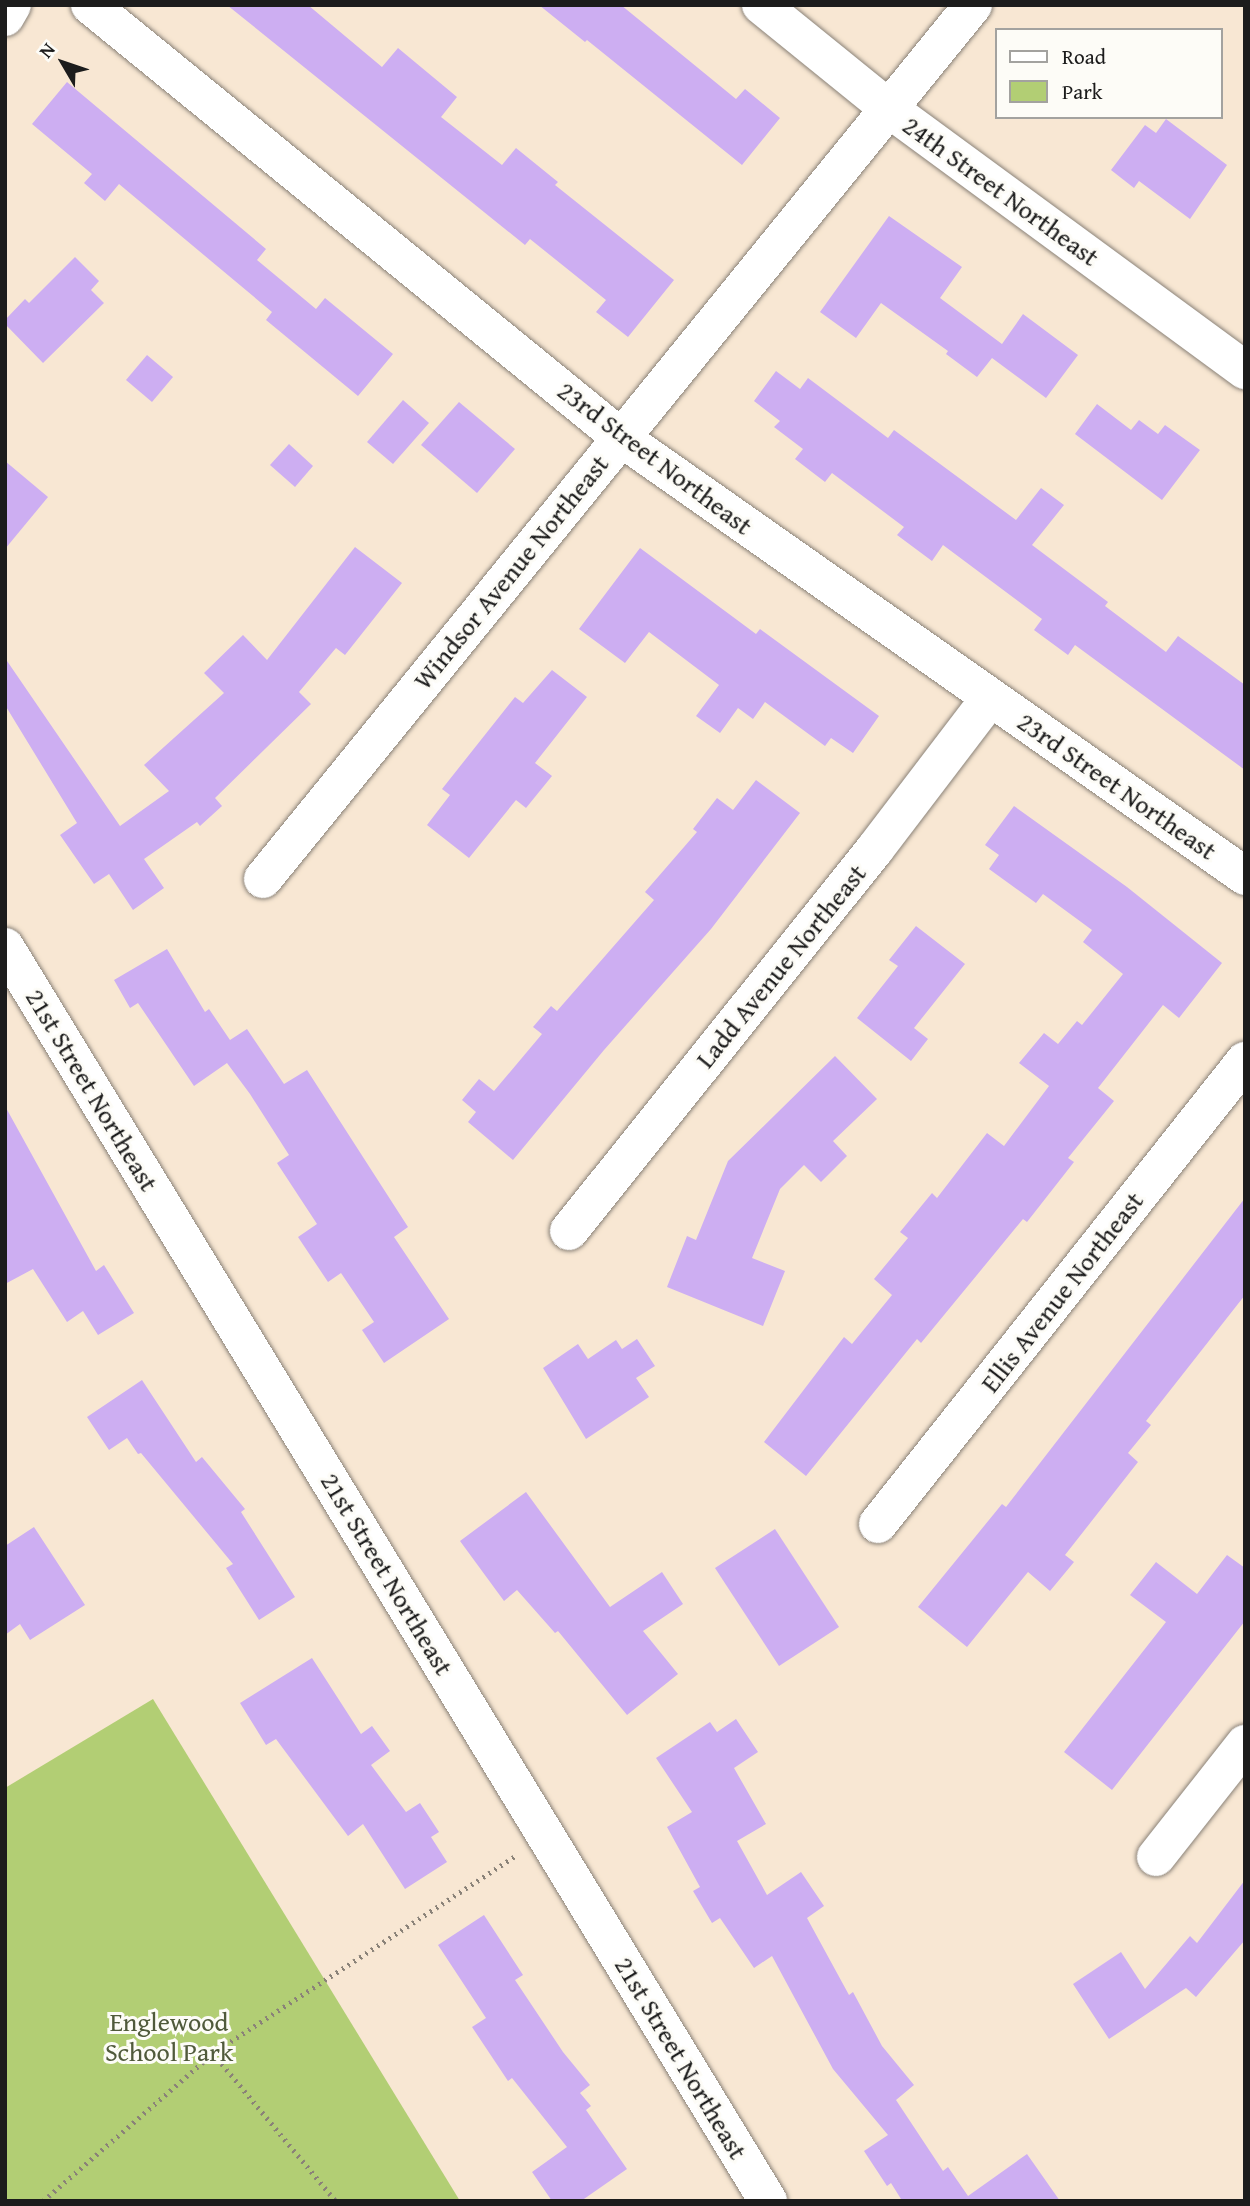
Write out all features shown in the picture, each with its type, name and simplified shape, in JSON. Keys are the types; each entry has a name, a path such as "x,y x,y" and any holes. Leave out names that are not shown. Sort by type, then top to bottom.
{"street":[{"path":"5,16 12,5"},
{"name":"23rd Street Northeast","path":"90,5 620,437 1245,876"},
{"name":"24th Street Northeast","path":"761,5 888,108 1245,370"},
{"name":"Windsor Avenue Northeast","path":"263,879 973,5"},
{"name":"Ladd Avenue Northeast","path":"569,1231 875,849 990,698"},
{"name":"21st Street Northeast","path":"5,947 768,2201"},
{"name":"Ellis Avenue Northeast","path":"878,1524 1245,1061"},
{"path":"1156,1857 1245,1744"}],"path":[{"path":"43,2201 213,2053 546,1836"},
{"path":"213,2053 336,2201"}],"green space":[{"name":"Englewood School Park","path":"153,1699 460,2201 5,2201 5,1788"}],"building":[{"path":"227,5 308,5 382,67 398,48 457,97 441,117 502,165 516,148 558,182 555,185 674,280 628,337 596,312 606,300 530,239 525,245"},
{"path":"539,5 621,5 736,99 745,89 780,118 742,165 587,40 585,42"},
{"path":"67,82 266,249 257,260 316,309 325,298 393,354 358,396 266,320 272,312 119,184 105,201 84,183 92,174 32,124"},
{"path":"1166,119 1227,165 1190,219 1139,181 1134,188 1111,170 1145,125 1156,133"},
{"path":"889,216 962,267 940,298 1002,344 1023,314 1078,355 1046,398 992,358 977,377 946,354 948,351 881,303 856,338 820,312"},
{"path":"75,257 99,281 91,290 104,303 43,363 5,324 5,320 25,299 29,303"},
{"path":"147,355 173,377 152,402 126,380"},
{"path":"776,371 800,389 808,378 888,438 894,430 1016,520 1041,488 1064,505 1032,545 1108,602 1105,606 1166,652 1178,636 1245,685 1245,770 1075,645 1068,655 1034,630 1042,619 943,545 932,561 897,535 904,527 832,473 825,482 795,459 803,449 774,427 780,421 754,401"},
{"path":"403,400 429,423 393,464 367,442"},
{"path":"459,402 515,449 477,493 421,445"},
{"path":"1097,404 1131,430 1139,420 1158,434 1165,425 1200,450 1162,500 1075,434"},
{"path":"289,444 313,466 295,487 270,465"},
{"path":"5,461 48,497 5,549"},
{"path":"355,547 402,583 345,655 336,648 299,692 311,704 215,798 222,806 200,826 197,822 144,859 164,888 133,910 109,874 94,884 60,835 77,823 5,705 5,658 120,826 169,791 144,765 224,693 204,673 243,635 267,660"},
{"path":"640,548 756,634 760,629 879,716 853,753 831,738 825,746 765,702 753,719 738,708 720,733 696,716 719,685 649,632 625,663 579,629"},
{"path":"552,670 587,697 535,763 552,776 526,808 516,800 469,858 427,825 450,795 442,789 515,697 523,703"},
{"path":"756,780 800,813 711,929 604,1050 513,1160 468,1122 476,1112 462,1100 479,1079 494,1091 542,1034 533,1027 551,1006 557,1011 654,900 645,892 697,832 693,829 717,798 733,810"},
{"path":"1014,806 1127,887 1222,963 1179,1018 1163,1005 1098,1088 1114,1101 1068,1158 1074,1162 1027,1222 1023,1219 921,1343 917,1339 806,1476 764,1442 844,1337 852,1344 892,1295 874,1279 908,1238 900,1232 932,1193 937,1198 987,1133 1004,1146 1049,1086 1019,1063 1044,1033 1058,1044 1077,1021 1082,1025 1123,974 1083,942 1092,930 1043,894 1036,903 989,869 999,855 985,845"},
{"path":"916,926 965,964 914,1028 928,1039 911,1061 857,1018 898,966 889,960"},
{"path":"167,949 205,1012 209,1009 230,1040 247,1029 284,1084 307,1070 408,1227 394,1237 449,1319 384,1363 362,1330 374,1322 341,1273 328,1282 298,1237 317,1224 277,1163 289,1155 250,1094 227,1063 194,1086 138,1003 130,1008 114,980"},
{"path":"835,1056 877,1099 833,1141 847,1156 821,1182 804,1165 780,1189 752,1258 785,1271 763,1326 667,1287 687,1236 696,1240 728,1161"},
{"path":"5,1106 96,1271 104,1265 134,1313 98,1335 83,1311 67,1322 33,1269 5,1284"},
{"path":"1245,1198 1245,1295 1146,1421 1151,1425 1128,1453 1138,1462 1065,1555 1074,1562 1050,1591 1028,1572 967,1647 918,1607 1002,1504 1006,1507"},
{"path":"637,1339 655,1366 636,1378 649,1397 586,1439 543,1368 578,1344 588,1359 616,1340 622,1349"},
{"path":"142,1380 196,1462 202,1457 245,1509 241,1512 295,1597 259,1620 226,1568 233,1564 141,1453 138,1454 127,1438 109,1450 87,1417"},
{"path":"526,1492 610,1607 662,1572 683,1604 643,1631 678,1674 627,1715 558,1631 555,1633 517,1590 504,1601 460,1541"},
{"path":"34,1527 85,1605 30,1640 20,1624 5,1635 5,1546"},
{"path":"775,1529 839,1627 779,1666 715,1568"},
{"path":"1227,1555 1245,1568 1245,1621 1112,1790 1064,1752 1166,1622 1130,1595 1156,1562 1197,1594"},
{"path":"312,1658 361,1734 372,1726 390,1751 371,1765 406,1812 420,1803 439,1832 431,1837 447,1862 405,1889 363,1824 348,1836 276,1739 266,1745 240,1703"},
{"path":"736,1719 758,1752 734,1768 766,1824 737,1841 767,1895 801,1872 824,1906 807,1918 849,1995 853,1992 882,2046 914,2085 896,2100 943,2171 948,2167 968,2196 1027,2154 1060,2201 899,2201 901,2199 891,2183 887,2186 864,2151 888,2135 833,2069 772,1956 754,1968 720,1918 712,1923 693,1891 700,1887 667,1827 692,1812 656,1758 710,1722 717,1732"},
{"path":"1245,1880 1245,1940 1196,1997 1186,1988 1109,2039 1073,1984 1121,1952 1145,1989 1190,1936 1197,1943"},
{"path":"484,1915 523,1975 515,1980 563,2052 590,2085 580,2093 591,2106 586,2110 627,2169 581,2201 552,2201 532,2172 567,2147 512,2078 508,2081 472,2027 486,2018 438,1945"}]}
